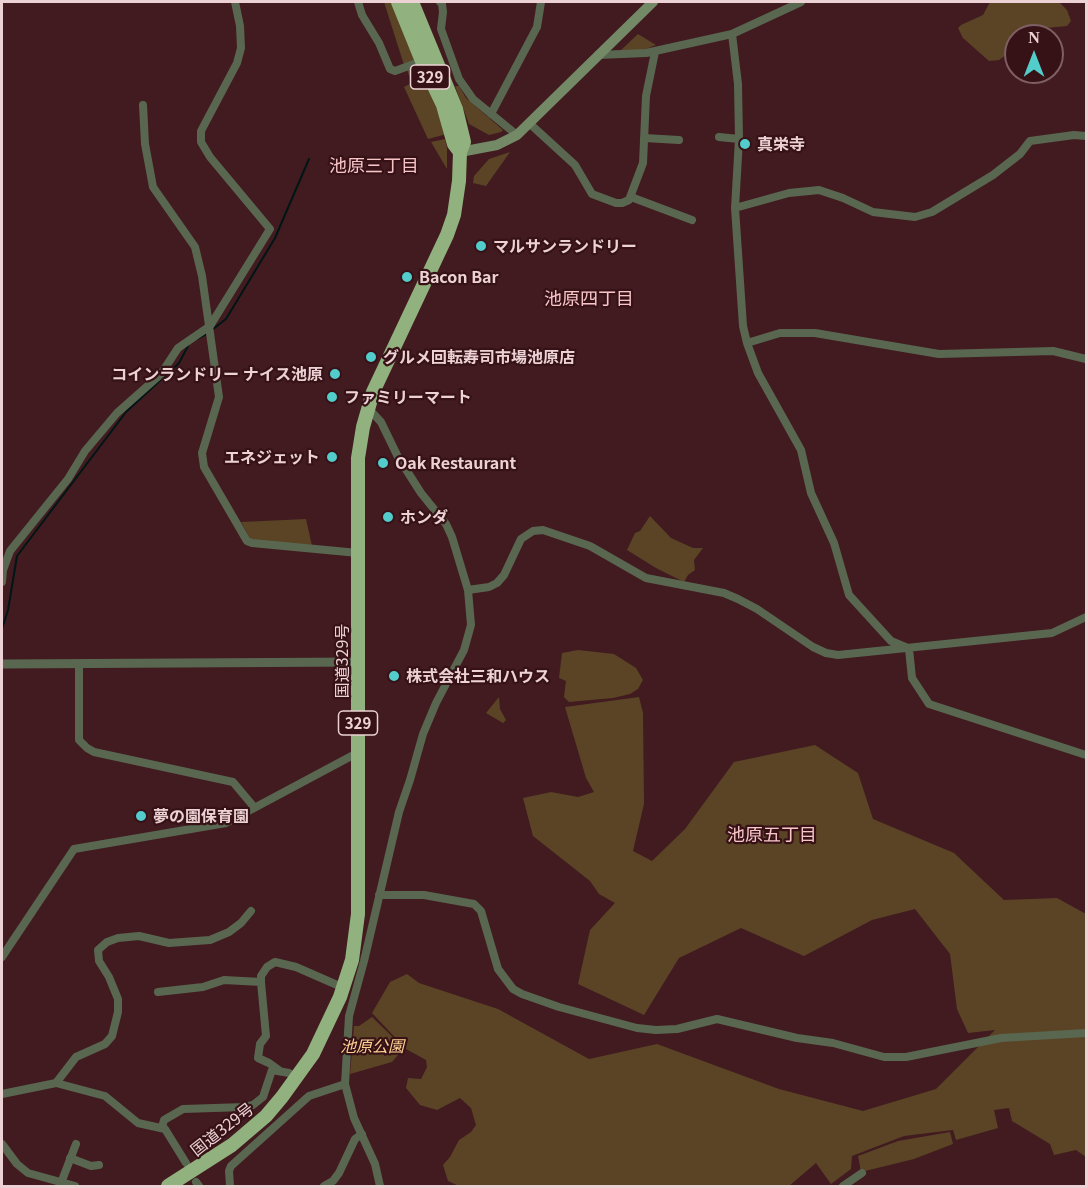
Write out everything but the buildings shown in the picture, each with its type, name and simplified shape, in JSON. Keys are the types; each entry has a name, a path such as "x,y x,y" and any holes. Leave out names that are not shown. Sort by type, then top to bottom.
{"highway":[{"name":"国道329号","path":"398,2 442,105 454,144 460,152"},
{"name":"国道329号","path":"168,1186 250,1131 266,1116 313,1054 358,960 357,470 373,392 447,235 457,204 460,152 464,142 456,108 412,2"}],"main road":[{"path":"460,152 497,145 517,135 653,2"}],"street":[{"path":"2,582 3,570 10,551 68,479 101,431 117,413 161,374 178,348 210,327 270,229 210,157 201,142 201,131 237,63 241,48 240,26 235,2"},
{"path":"358,2 362,15 390,69 395,71 422,61"},
{"path":"440,2 442,4 441,29 459,79 473,99 517,135"},
{"path":"491,114 537,27 541,2"},
{"path":"598,55 625,56 655,52 732,34 801,2"},
{"path":"732,34 738,84 739,139 735,208 743,326 747,343 758,373 801,450 811,493 834,543 849,595 891,641 909,648"},
{"path":"529,123 575,165 592,194 622,203 631,196 641,172 646,96 655,52"},
{"path":"446,87 459,79"},
{"path":"143,105 145,144 153,187 195,247 202,276 219,397 202,453 204,467 247,541 358,553"},
{"path":"735,208 789,193 819,190 873,212 915,217 932,212 993,175 1020,154 1030,141 1074,135 1086,136"},
{"path":"718,137 739,139"},
{"path":"644,138 679,140"},
{"path":"631,196 692,220"},
{"path":"747,343 780,333 815,333 939,354 1053,351 1086,359"},
{"path":"368,408 381,422 407,472 446,524 460,560 468,590 470,633 423,734 399,812 379,895 358,960 349,1016 345,1084 354,1118 375,1164 380,1186"},
{"path":"468,590 497,583 504,576 521,539 533,531 543,530 590,546 646,578 724,593 766,615 795,637 826,653 838,656 1052,633 1086,617"},
{"path":"909,648 912,678 929,704 1086,755"},
{"path":"2,664 358,662"},
{"path":"79,664 79,740 87,748 94,752 233,782 254,807"},
{"path":"2,957 74,849 226,823 359,752"},
{"path":"379,895 424,895 474,903 481,911 498,969 513,989 559,1007 637,1028 677,1029 717,1019 797,1038 833,1043 884,1057 906,1057 1001,1038 1086,1034"},
{"path":"56,1083 76,1057 105,1044 112,1036 118,1012 118,999 99,961 98,950 107,942 118,938 139,936 169,943 210,940 229,932 251,911"},
{"path":"280,1071 258,1058 260,1044 266,1035 261,976 267,966 275,962 296,967 344,988"},
{"path":"158,993 203,987 224,980 261,982"},
{"path":"162,1127 164,1120 183,1108 253,1105 263,1097 272,1070 289,1073 296,1078"},
{"path":"2,1094 56,1083 105,1096 138,1123 162,1127 186,1163"},
{"path":"230,1186 231,1166 309,1096 345,1084"},
{"path":"324,1186 333,1181 339,1173 355,1139 362,1134"},
{"path":"2,1144 17,1164 28,1173 60,1184 75,1186"},
{"path":"60,1184 76,1144"},
{"path":"70,1158 91,1166 99,1165"},
{"path":"843,1186 862,1173"}],"green space":[{"path":"384,2 391,2 416,60 404,65"},
{"path":"990,2 1059,2 1067,10 1071,21 1064,26 1064,24 1004,24 1004,56 999,60 989,61 963,38 958,28 983,15"},
{"path":"638,34 656,45 643,50 620,51"},
{"path":"417,65 447,134 428,139 404,87 412,83 407,70"},
{"path":"455,86 459,86 466,98 503,130 489,135 469,124"},
{"path":"445,139 447,148 447,169 431,142"},
{"path":"510,152 486,186 473,183 474,176 489,159"},
{"path":"650,516 671,538 693,548 703,548 694,560 695,570 684,582 627,550 635,533 640,531"},
{"path":"306,519 312,546 254,540 250,538 241,522"},
{"path":"578,650 614,654 636,668 643,680 638,689 630,694 569,702 564,697 566,681 559,678 562,653"},
{"path":"499,697 500,709 506,720 503,723 486,713"},
{"path":"639,697 643,713 644,804 633,851 652,861 685,829 734,762 815,745 858,773 873,819 954,853 1004,900 1057,898 1086,914 1086,1157 1076,1150 1054,1155 1050,1144 1012,1121 1009,1108 994,1110 998,1128 956,1140 953,1130 904,1136 852,1156 851,1169 831,1184 816,1163 789,1186 459,1186 448,1181 443,1165 459,1140 471,1132 476,1125 471,1108 460,1098 437,1110 420,1105 406,1088 408,1078 421,1079 427,1067 426,1060 406,1049 372,1013 390,982 407,974 419,983 498,1009 589,1059 657,1044 779,1089 863,1111 936,1089 995,1030 968,1033 957,1009 950,954 915,909 872,920 804,956 741,928 679,958 644,1015 578,984 590,930 615,903 599,894 590,881 533,836 523,798 551,792 578,797 594,792 586,778 565,707"},
{"name":"池原公園","path":"372,1017 404,1048 392,1062 350,1074 354,1026 359,1026"},
{"path":"950,1132 953,1144 914,1159 861,1172 858,1156 898,1141"}],"waterway":[{"path":"213,329 226,319 275,238 309,159"},
{"path":"197,339 208,333"},
{"path":"2,629 8,610 17,556 126,412 179,363 188,346"}],"place":[{"name":"真栄寺","path":"745,144"},
{"name":"マルサンランドリー","path":"481,246"},
{"name":"Bacon Bar","path":"407,277"},
{"name":"グルメ回転寿司市場池原店","path":"371,357"},
{"name":"コインランドリー ナイス池原","path":"335,374"},
{"name":"ファミリーマート","path":"332,397"},
{"name":"エネジェット","path":"332,457"},
{"name":"Oak Restaurant","path":"383,463"},
{"name":"ホンダ","path":"388,517"},
{"name":"株式会社三和ハウス","path":"394,676"},
{"name":"夢の園保育園","path":"141,816"}],"district":[{"name":"池原三丁目","path":"374,165"},
{"name":"池原四丁目","path":"589,298"},
{"name":"池原五丁目","path":"772,834"}]}
